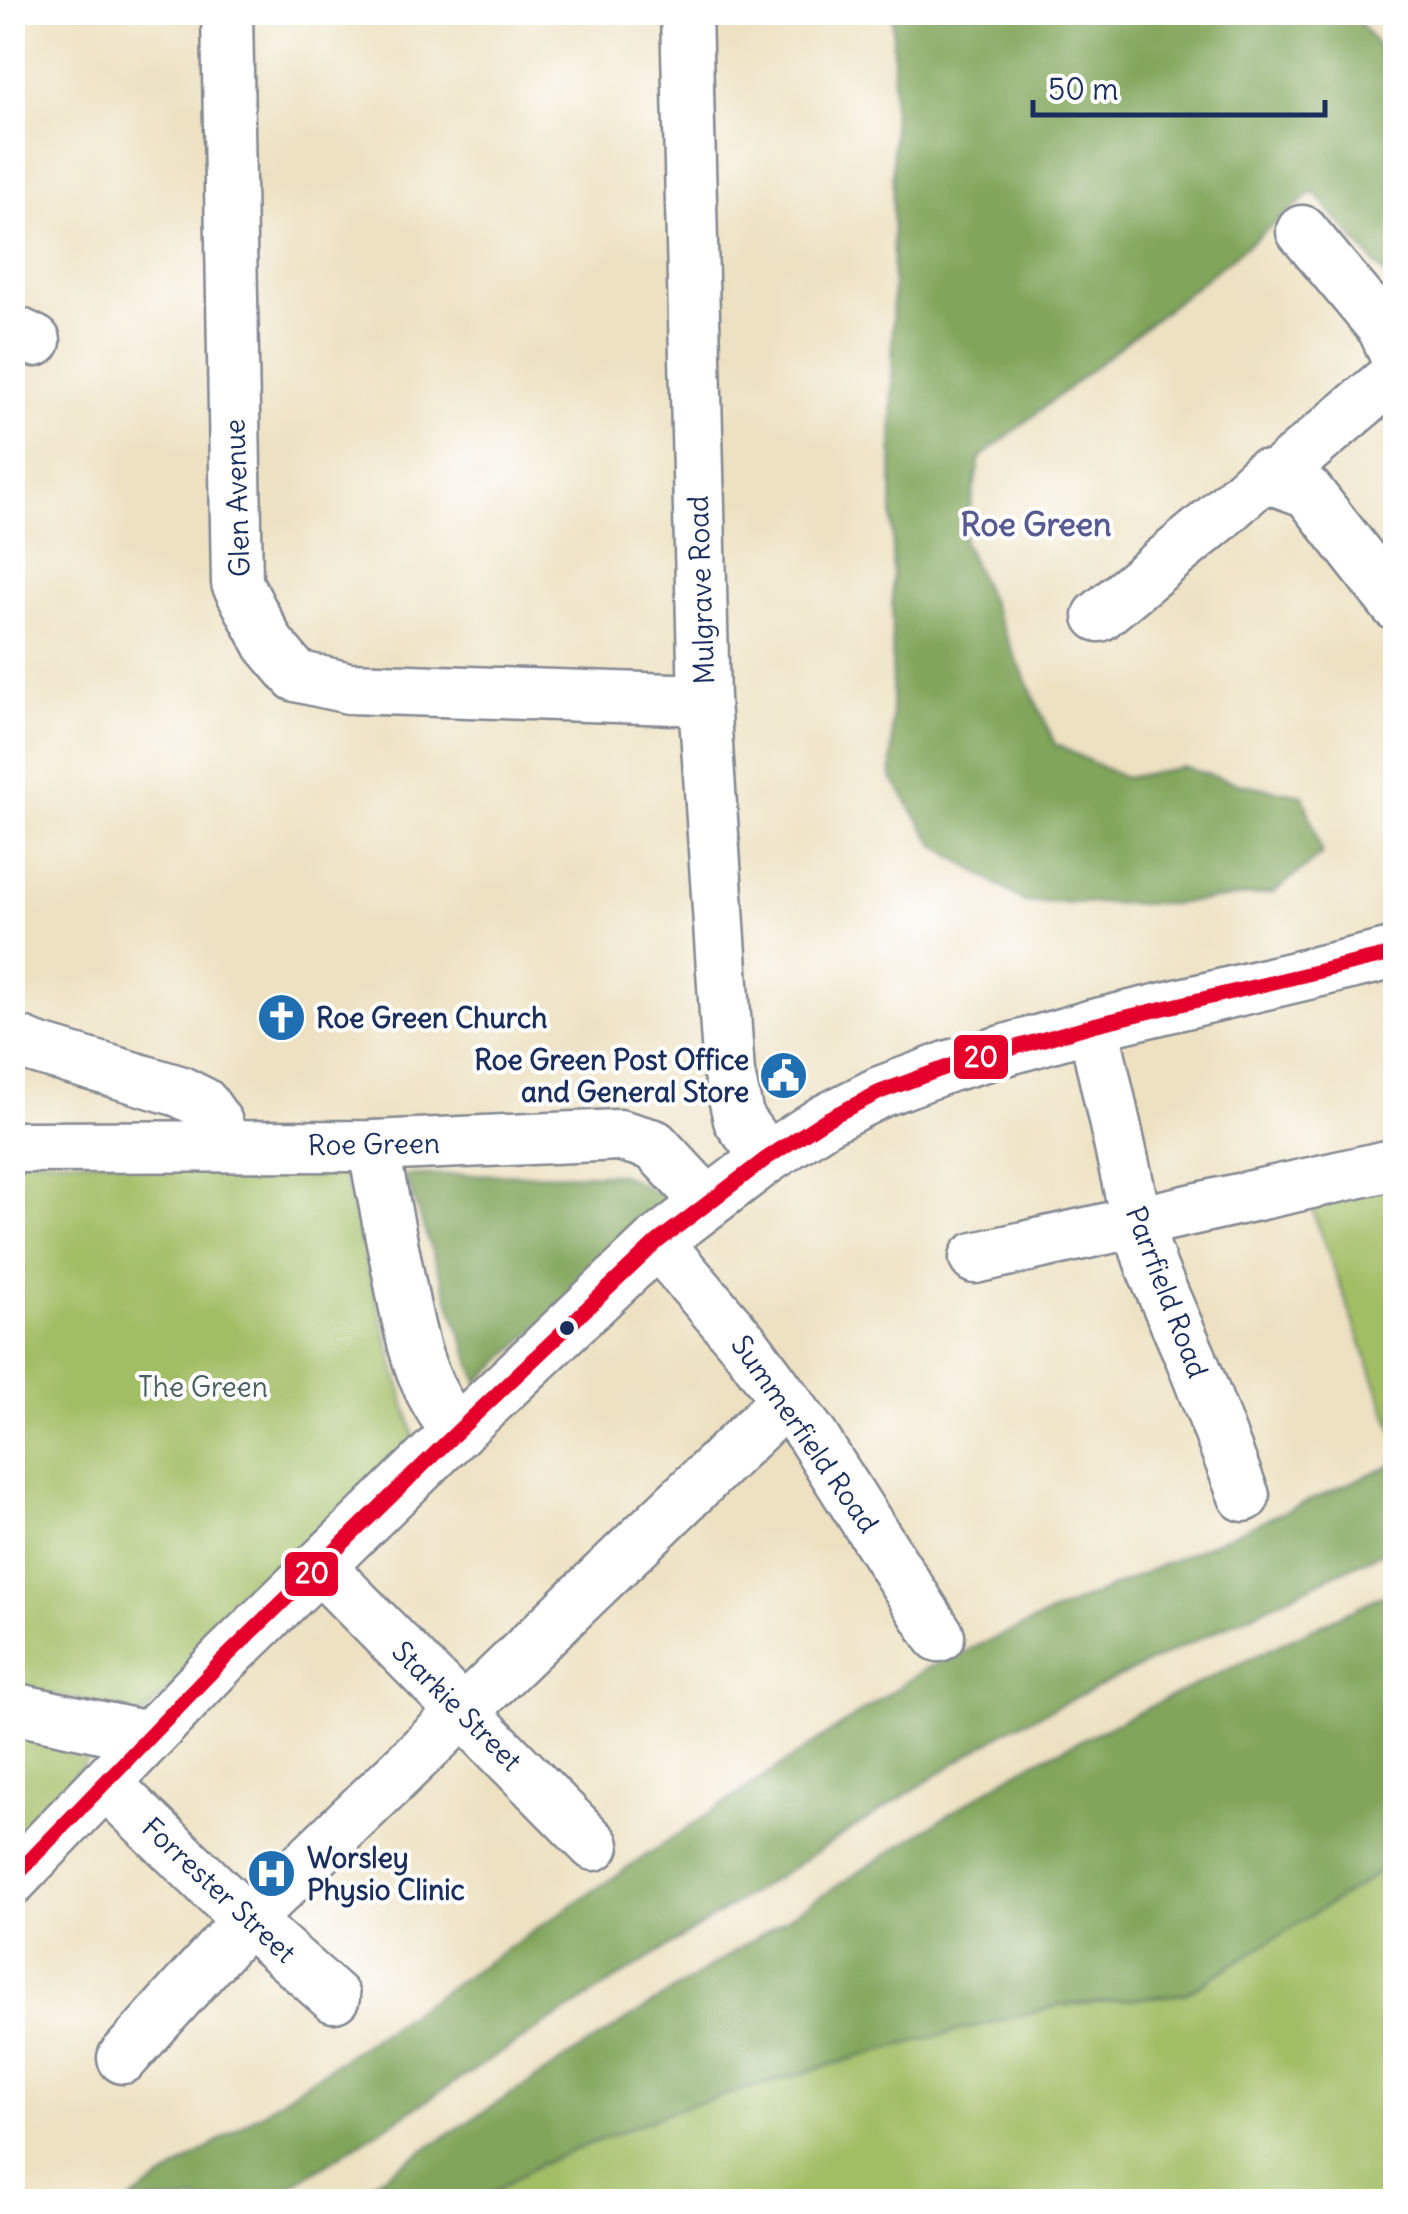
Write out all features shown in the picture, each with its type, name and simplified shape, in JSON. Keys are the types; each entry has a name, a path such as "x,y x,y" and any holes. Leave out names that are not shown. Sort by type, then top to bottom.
{"street":[{"name":"Glen Avenue","path":"227,12 237,583 269,644 296,676 349,688 704,700"},
{"name":"Mulgrave Road","path":"686,12 704,700 729,1074 740,1120 767,1158"},
{"path":"1302,231 1382,328 1396,357"},
{"path":"1272,479 1396,374"},
{"path":"1099,616 1263,476 1308,492 1391,592"},
{"path":"12,1880 224,1659 458,1431 658,1242 767,1158 825,1120 880,1092 950,1066 1094,1025 1396,953"},
{"name":"Parrfield Road","path":"1094,1025 1137,1224 1244,1496"},
{"path":"12,1039 179,1091 204,1103 225,1146"},
{"name":"Roe Green","path":"12,1147 373,1146 619,1135 654,1146 708,1203"},
{"path":"373,1146 416,1354 443,1415 458,1431"},
{"path":"975,1258 1396,1164"},
{"name":"Summerfield Road","path":"658,1242 786,1400 939,1636"},
{"path":"123,2058 247,1920 786,1400"},
{"name":"Starkie Street","path":"320,1567 594,1845"},
{"path":"12,1708 148,1737"},
{"name":"Forrester Street","path":"104,1782 247,1920 334,1997"}],"green space":[{"path":"893,13 1352,13 1395,68 1395,287 1314,192 980,458 963,541 1055,744 1125,778 1183,767 1237,783 1303,795 1322,854 1273,893 1170,904 1025,902 935,845 892,778"},
{"name":"The Green","path":"13,1158 341,1168 415,1441 144,1715 13,1685"},
{"path":"622,1174 675,1202 478,1382 405,1175"},
{"path":"1395,1174 1395,1435 1308,1198"},
{"path":"1395,1463 1395,1546 1009,1729 269,2201 129,2201 927,1668"},
{"path":"1395,1589 1395,1859 1185,1994 1059,2006 897,2046 677,2109 539,2164 479,2201 344,2201 1020,1769"},
{"path":"13,1734 93,1752 13,1849"},
{"path":"1395,1859 1395,2201 479,2202 539,2164 677,2109 897,2046 1059,2006 1185,1994"}],"transit line":[{"name":"20","path":"12,1879 224,1659 458,1431 657,1242 767,1158 825,1120 880,1092 950,1066 1093,1025 1396,953"}],"place":[{"name":"Roe Green Church","path":"281,1018"},
{"name":"Roe Green Post Office and General Store","path":"784,1076"},
{"name":"Worsley Physio Clinic","path":"272,1874"}],"district":[{"name":"Roe Green","path":"1036,524"}]}
